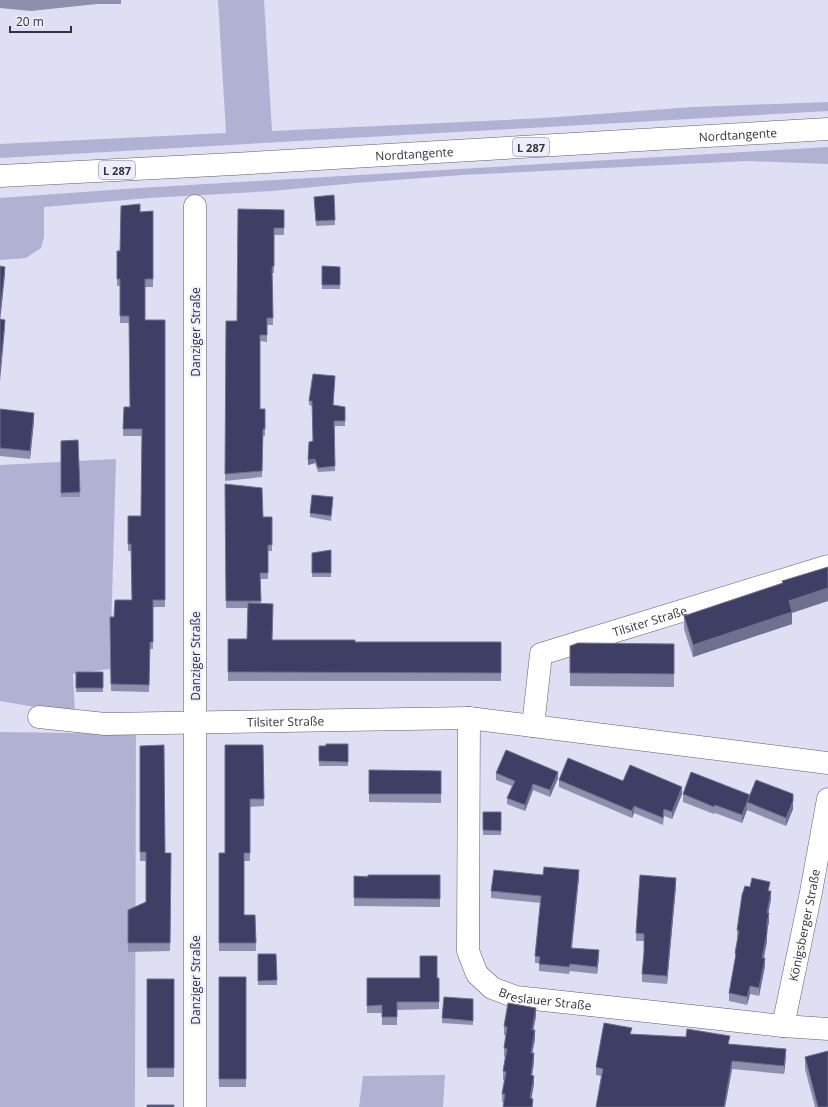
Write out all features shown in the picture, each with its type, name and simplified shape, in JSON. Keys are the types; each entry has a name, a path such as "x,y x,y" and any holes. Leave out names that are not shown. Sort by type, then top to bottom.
{"street":[{"name":"Nordtangente","path":"0,176 241,164 828,129"},
{"name":"Danziger Straße","path":"195,206 195,1107"},
{"name":"Tilsiter Straße","path":"533,726 541,654 828,566"},
{"name":"Tilsiter Straße","path":"39,717 105,724 469,718 828,763"},
{"name":"Breslauer Straße","path":"469,718 468,951 477,974 492,988 516,998 783,1026 828,1029"},
{"name":"Königsberger Straße","path":"783,1026 811,892 828,799"}],"shaded area":[{"path":"218,0 264,0 272,131 544,118 693,107 828,102 828,111 0,158 0,144 226,133"},
{"path":"828,147 828,164 747,161 462,175 272,191 149,198 44,207 44,237 41,248 26,258 0,260 0,198 139,188"},
{"path":"116,459 110,669 73,674 75,714 0,701 0,465"},
{"path":"0,732 136,734 135,1107 0,1107"},
{"path":"445,1075 443,1107 359,1107 363,1076"}],"building":[{"path":"334,195 335,220 316,221 314,197"},
{"path":"140,204 140,212 153,211 153,279 145,279 145,320 165,320 165,600 153,600 153,642 150,642 149,685 111,684 110,617 114,617 115,600 132,600 131,544 128,544 128,516 141,516 142,429 123,429 124,407 130,407 129,316 120,316 120,279 117,279 117,251 120,251 121,206"},
{"path":"238,209 284,210 284,228 274,228 274,266 272,267 273,318 267,318 267,335 260,335 260,409 265,409 262,471 225,474 226,321 237,321"},
{"path":"0,266 5,267 0,314"},
{"path":"322,266 340,267 340,285 322,285"},
{"path":"0,319 5,320 0,373"},
{"path":"313,374 335,376 333,405 345,407 345,421 334,421 335,466 318,468 315,459 308,460 309,442 313,441 312,401 309,401"},
{"path":"0,409 34,413 30,451 0,448"},
{"path":"78,440 80,492 61,493 61,441"},
{"path":"225,484 262,488 263,517 272,517 272,545 268,545 268,573 260,573 261,601 226,601"},
{"path":"312,495 333,497 331,516 310,513"},
{"path":"331,550 331,573 312,573 312,553"},
{"path":"828,567 828,588 789,601 792,612 693,645 684,616 783,583 782,581"},
{"path":"248,603 273,604 272,640 355,640 355,642 501,642 501,673 228,672 228,639 247,639"},
{"path":"578,643 674,644 674,674 570,673 570,646"},
{"path":"76,672 103,672 103,688 76,688"},
{"path":"326,744 348,744 348,762 319,761 319,746 326,746"},
{"path":"164,745 165,853 171,853 170,943 128,943 128,910 146,902 146,852 140,852 140,746"},
{"path":"225,745 263,745 264,799 250,799 250,853 244,853 244,915 255,915 256,943 219,943 219,853 225,853"},
{"path":"506,750 558,772 550,790 533,784 525,805 507,798 515,781 496,773"},
{"path":"568,758 623,781 630,765 682,787 672,812 664,809 663,818 634,806 632,811 559,780"},
{"path":"369,770 441,771 441,794 369,794"},
{"path":"691,772 750,795 756,780 793,794 793,801 786,818 747,802 742,815 715,805 714,807 683,794"},
{"path":"483,812 501,812 501,831 483,830"},
{"path":"544,867 579,870 571,948 599,950 597,967 570,964 569,967 539,964 540,957 535,956 541,896 491,891 494,870 543,875"},
{"path":"368,875 440,875 440,899 354,898 354,876 368,877"},
{"path":"640,875 676,878 667,976 642,974 644,934 636,933"},
{"path":"752,878 770,882 768,891 771,891 767,913 769,913 767,933 762,958 765,958 759,988 750,986 747,997 729,993 736,954 739,931 737,930 742,895 745,886 750,887"},
{"path":"258,954 276,954 277,980 258,981"},
{"path":"420,956 437,956 439,1002 397,1002 397,1017 382,1017 382,1005 367,1006 367,978 420,978"},
{"path":"219,977 246,977 246,1079 219,1079"},
{"path":"147,979 174,979 174,1068 147,1068"},
{"path":"444,997 473,999 473,1021 442,1018"},
{"path":"508,1003 536,1008 532,1030 535,1030 531,1053 534,1053 531,1075 534,1076 530,1098 533,1099 532,1107 503,1107 505,1094 502,1094 506,1072 503,1071 507,1049 504,1048 507,1027 504,1026"},
{"path":"604,1023 632,1028 630,1034 686,1037 687,1029 730,1036 728,1044 786,1049 784,1066 732,1061 724,1107 596,1107 603,1069 596,1067"},
{"path":"828,1051 828,1107 818,1107 805,1057"},
{"path":"147,1105 174,1105 174,1107 147,1107"}]}
